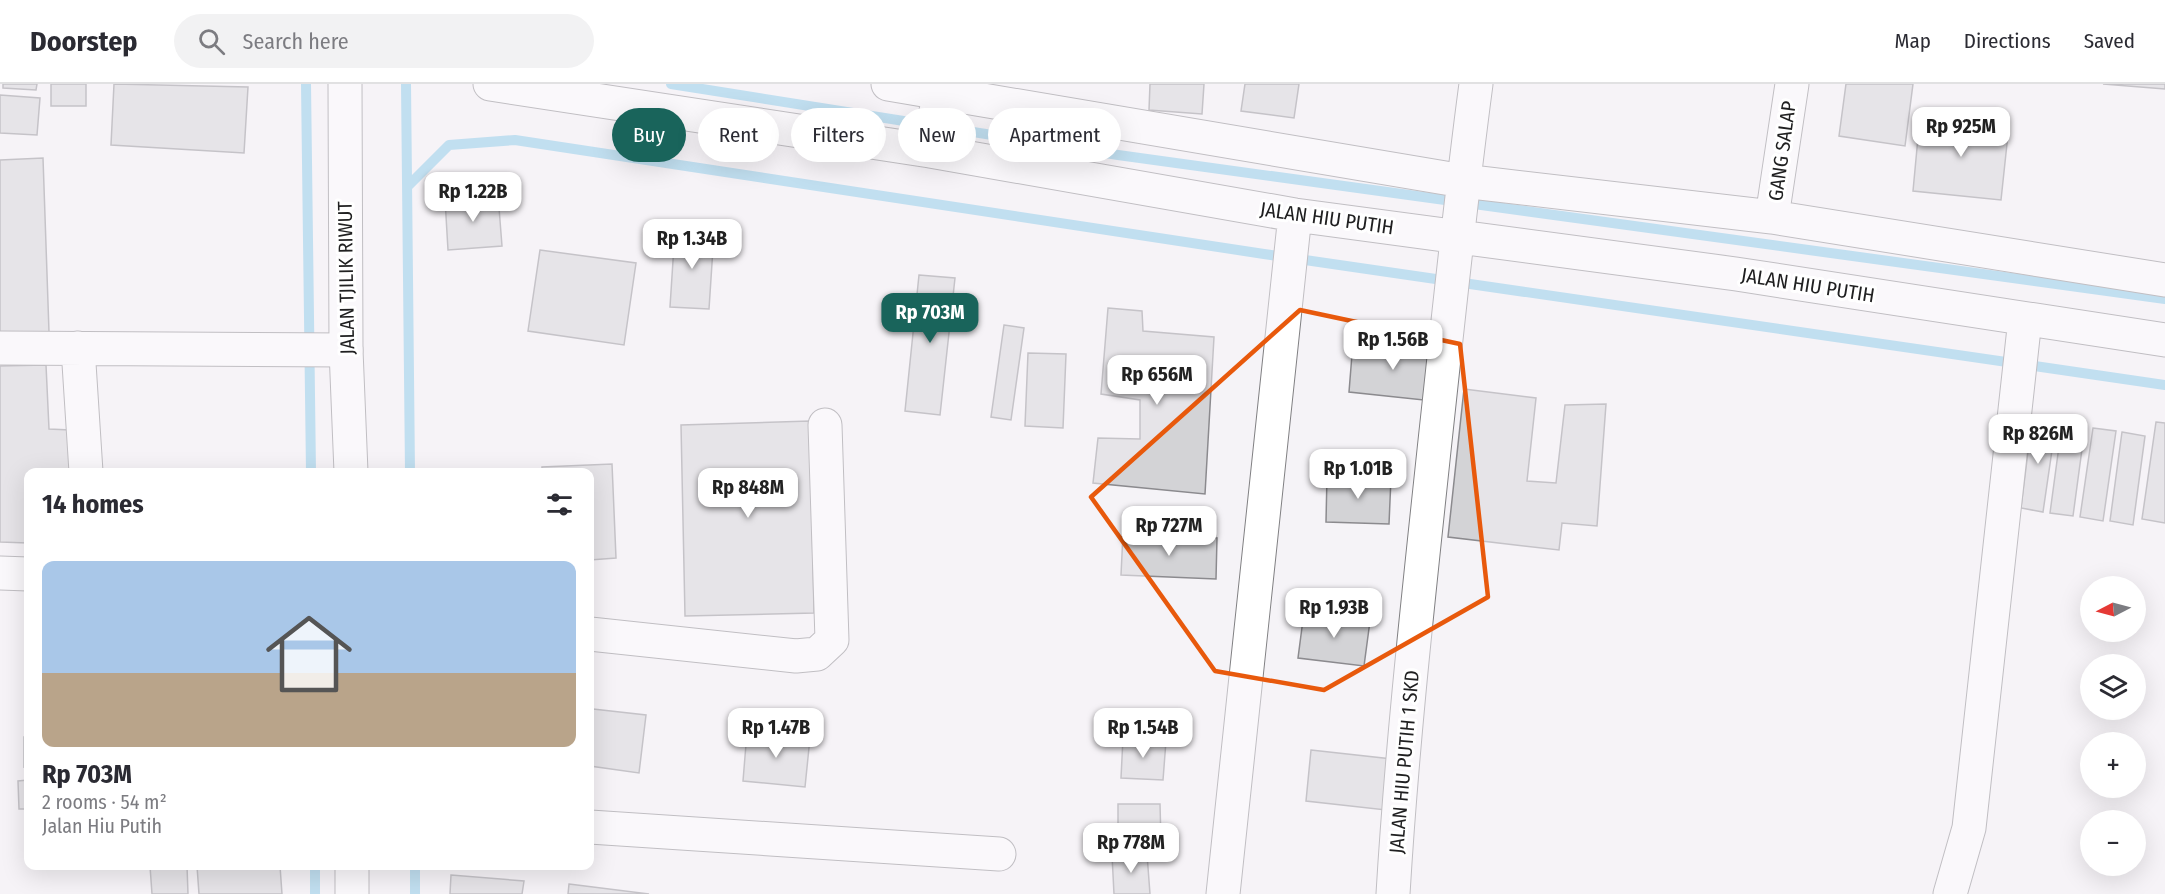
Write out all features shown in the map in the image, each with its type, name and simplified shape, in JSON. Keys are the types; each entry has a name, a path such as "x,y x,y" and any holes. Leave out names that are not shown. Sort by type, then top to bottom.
{"main road":[{"name":"JALAN TJILIK RIWUT","path":"345,84 346,350 351,468"},
{"name":"JALAN HIU PUTIH","path":"490,84 898,146"},
{"path":"888,84 939,92 1056,98 1462,181 1772,217 2165,280"},
{"name":"JALAN HIU PUTIH 1 SKD","path":"1393,894 1399,796 1462,181 1476,84"},
{"name":"GANG SALAP","path":"1772,217 1792,84"},
{"path":"937,108 939,92"},
{"name":"JALAN HIU PUTIH","path":"976,159 1295,215 1736,274 2165,340"},
{"path":"1223,894 1295,215"},
{"path":"1950,894 1969,828 2025,319"},
{"path":"0,348 346,350"},
{"path":"78,348 86,468"},
{"path":"594,634 796,656 817,654 832,639 825,425"},
{"path":"0,573 24,574"},
{"path":"594,827 999,854"},
{"path":"352,870 352,894"}],"highlighted area":[{"path":"1300,310 1460,344 1488,597 1324,690 1215,671 1091,497"}],"building":[{"path":"3,84 37,84 36,90 3,88"},
{"path":"51,84 86,84 86,106 51,106"},
{"path":"114,84 248,87 244,153 111,145"},
{"path":"1150,84 1204,84 1202,114 1149,110"},
{"path":"1245,84 1299,84 1294,118 1241,111"},
{"path":"1846,84 1913,84 1905,146 1839,136"},
{"path":"2103,84 2165,84 2165,89"},
{"path":"0,95 40,98 37,135 0,133"},
{"path":"1920,116 2009,125 2001,200 1913,191"},
{"path":"43,158 49,332 0,333 0,160"},
{"path":"498,195 502,246 448,250 445,199"},
{"path":"675,230 714,233 709,309 670,307"},
{"path":"540,250 636,263 624,345 528,331"},
{"path":"919,275 955,278 940,415 905,411"},
{"path":"1108,308 1142,311 1143,331 1214,337 1205,494 1093,483 1098,438 1140,439 1140,400 1101,394"},
{"path":"1004,325 1024,328 1011,420 991,417"},
{"path":"1353,342 1438,351 1433,401 1349,392"},
{"path":"1028,353 1066,354 1063,428 1025,426"},
{"path":"46,365 49,429 70,430 72,468 24,468 24,543 0,542 0,366"},
{"path":"1464,389 1536,398 1527,481 1556,483 1565,405 1606,404 1597,526 1562,523 1559,550 1448,537"},
{"path":"2032,420 2056,423 2043,512 2021,508"},
{"path":"810,421 814,613 685,616 681,425"},
{"path":"2156,422 2165,423 2165,523 2142,519"},
{"path":"2062,424 2085,427 2073,516 2050,513"},
{"path":"2093,428 2116,431 2103,521 2080,517"},
{"path":"2122,432 2145,436 2133,525 2110,521"},
{"path":"612,464 616,558 594,560 594,468 542,467"},
{"path":"1327,476 1391,478 1389,524 1326,522"},
{"path":"1123,534 1217,538 1216,579 1121,575"},
{"path":"1304,612 1370,621 1364,666 1298,658"},
{"path":"594,709 646,715 639,773 594,767"},
{"path":"747,732 810,738 805,787 743,781"},
{"path":"1123,738 1166,741 1163,780 1121,778"},
{"path":"1311,750 1392,759 1386,810 1306,801"},
{"path":"24,780 24,809 19,809 18,781"},
{"path":"1118,804 1160,804 1161,841 1118,841"},
{"path":"1147,854 1150,894 1114,894 1112,855"},
{"path":"150,870 187,870 188,894 152,894"},
{"path":"197,870 280,870 282,894 199,894"},
{"path":"451,875 524,881 522,894 450,894"},
{"path":"569,884 649,894 568,894"}],"waterway":[{"path":"306,84 311,468"},
{"path":"406,84 410,468"},
{"path":"671,84 1118,155 2165,299"},
{"path":"407,187 449,145 515,140 1264,254 2165,385"},
{"path":"315,870 315,894"},
{"path":"415,870 415,894"}]}
